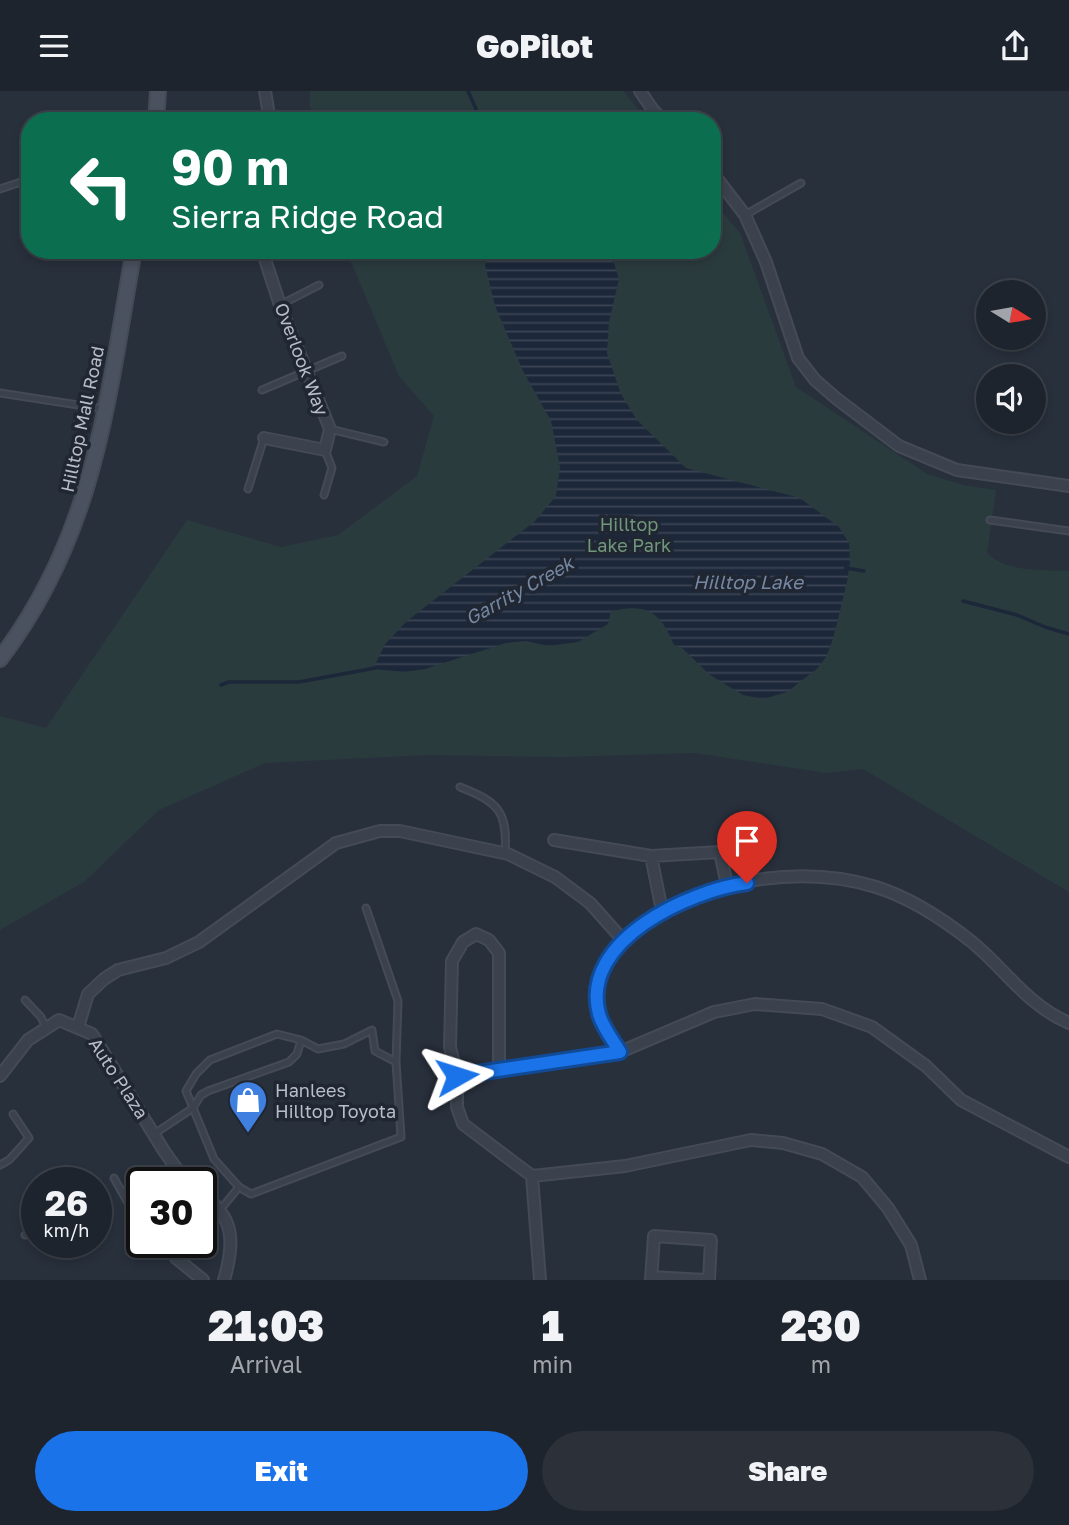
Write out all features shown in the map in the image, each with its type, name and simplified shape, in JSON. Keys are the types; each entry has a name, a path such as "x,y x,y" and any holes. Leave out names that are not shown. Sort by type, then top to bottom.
{"street":[{"path":"157,112 158,91"},
{"path":"265,91 268,112"},
{"path":"640,91 655,112"},
{"path":"721,184 744,215 766,262 798,358 815,380 837,400 899,446 957,470 1069,486"},
{"name":"Hilltop Mall Road","path":"0,659 38,602 66,548 90,479 106,410 132,259"},
{"name":"Overlook Way","path":"265,259 280,305 330,429 326,450"},
{"path":"264,438 326,450"},
{"path":"78,1027 88,994 104,979 118,970 166,958 199,941 337,843 380,831 400,831 505,853 555,877 590,902 623,940"},
{"path":"554,840 651,856 719,852 727,885"},
{"path":"651,856 662,911"},
{"path":"620,1052 599,1014 598,997 607,961 623,940 662,911 727,885 787,877 828,876 876,887 920,906 972,943 1022,992 1049,1014 1069,1023"},
{"path":"499,1071 499,953 489,940 476,934 463,942 452,961 450,1047 457,1076 457,1107 463,1124 532,1175 625,1166 751,1140 783,1143 822,1154 862,1177 888,1208 911,1245 920,1280"},
{"path":"457,1076 620,1052 714,1012 755,1004 822,1009 872,1027 926,1066 961,1100 1069,1157"},
{"name":"Auto Plaza","path":"46,1029 59,1020 92,1034 171,1167"},
{"path":"0,1076 28,1040 46,1029"},
{"path":"532,1175 540,1280"},
{"path":"217,1207 228,1220 231,1244 224,1280"},
{"path":"653,1236 711,1240 707,1280 651,1279 653,1236"},
{"path":"176,1258 202,1280"}],"lane":[{"path":"0,189 21,183"},
{"path":"744,215 801,183"},
{"path":"280,305 318,285"},
{"path":"262,390 342,356"},
{"path":"0,393 106,410"},
{"path":"330,429 384,442"},
{"path":"248,489 264,438"},
{"path":"324,495 332,468 326,450"},
{"path":"990,520 1069,531"},
{"path":"460,787 493,802 504,824 505,853"},
{"path":"366,908 398,1001 396,1062 401,1137 251,1194 239,1187 214,1159 186,1091 209,1059 277,1034 301,1040 318,1049 344,1044 372,1030 375,1051 396,1062"},
{"path":"25,1000 41,1017 46,1029"},
{"path":"154,1134 193,1108 201,1095 208,1091 289,1062 297,1054 301,1040"},
{"path":"0,1165 9,1160 29,1137 13,1114"},
{"path":"114,1178 126,1199"},
{"path":"220,1210 239,1187"}],"green space":[{"path":"310,91 624,91 639,112 312,112"},
{"name":"Hilltop Lake Park","path":"721,211 740,233 796,387 927,474 963,485 996,490 987,553 995,559 1025,569 1069,571 1069,892 863,769 826,773 695,753 560,757 427,755 265,763 159,810 84,882 0,930 0,716 46,728 187,520 281,547 338,535 417,476 434,416 399,376 350,259 721,259"}],"water":[{"name":"Hilltop Lake","path":"488,259 609,259 614,263 619,279 609,322 607,353 621,394 637,420 686,468 800,498 839,527 849,543 850,562 833,639 818,668 787,692 763,699 743,695 710,675 682,648 674,645 663,624 651,612 634,608 611,611 608,624 578,642 548,646 526,641 506,643 425,669 405,672 373,669 385,644 407,621 535,521 556,496 560,467 551,421 523,371 495,306 485,265"}],"waterway":[{"path":"468,91 476,109"},
{"name":"Garrity Creek","path":"846,568 864,571"},
{"name":"Garrity Creek","path":"963,601 1017,615 1069,634"},
{"name":"Garrity Creek","path":"221,685 229,682 299,682 375,668"}],"place":[{"name":"Hanlees Hilltop Toyota","path":"248,1134"}],"route":[{"path":"457,1076 620,1052 599,1014 601,977 607,961 623,940 662,911 727,885 747,883"}]}
